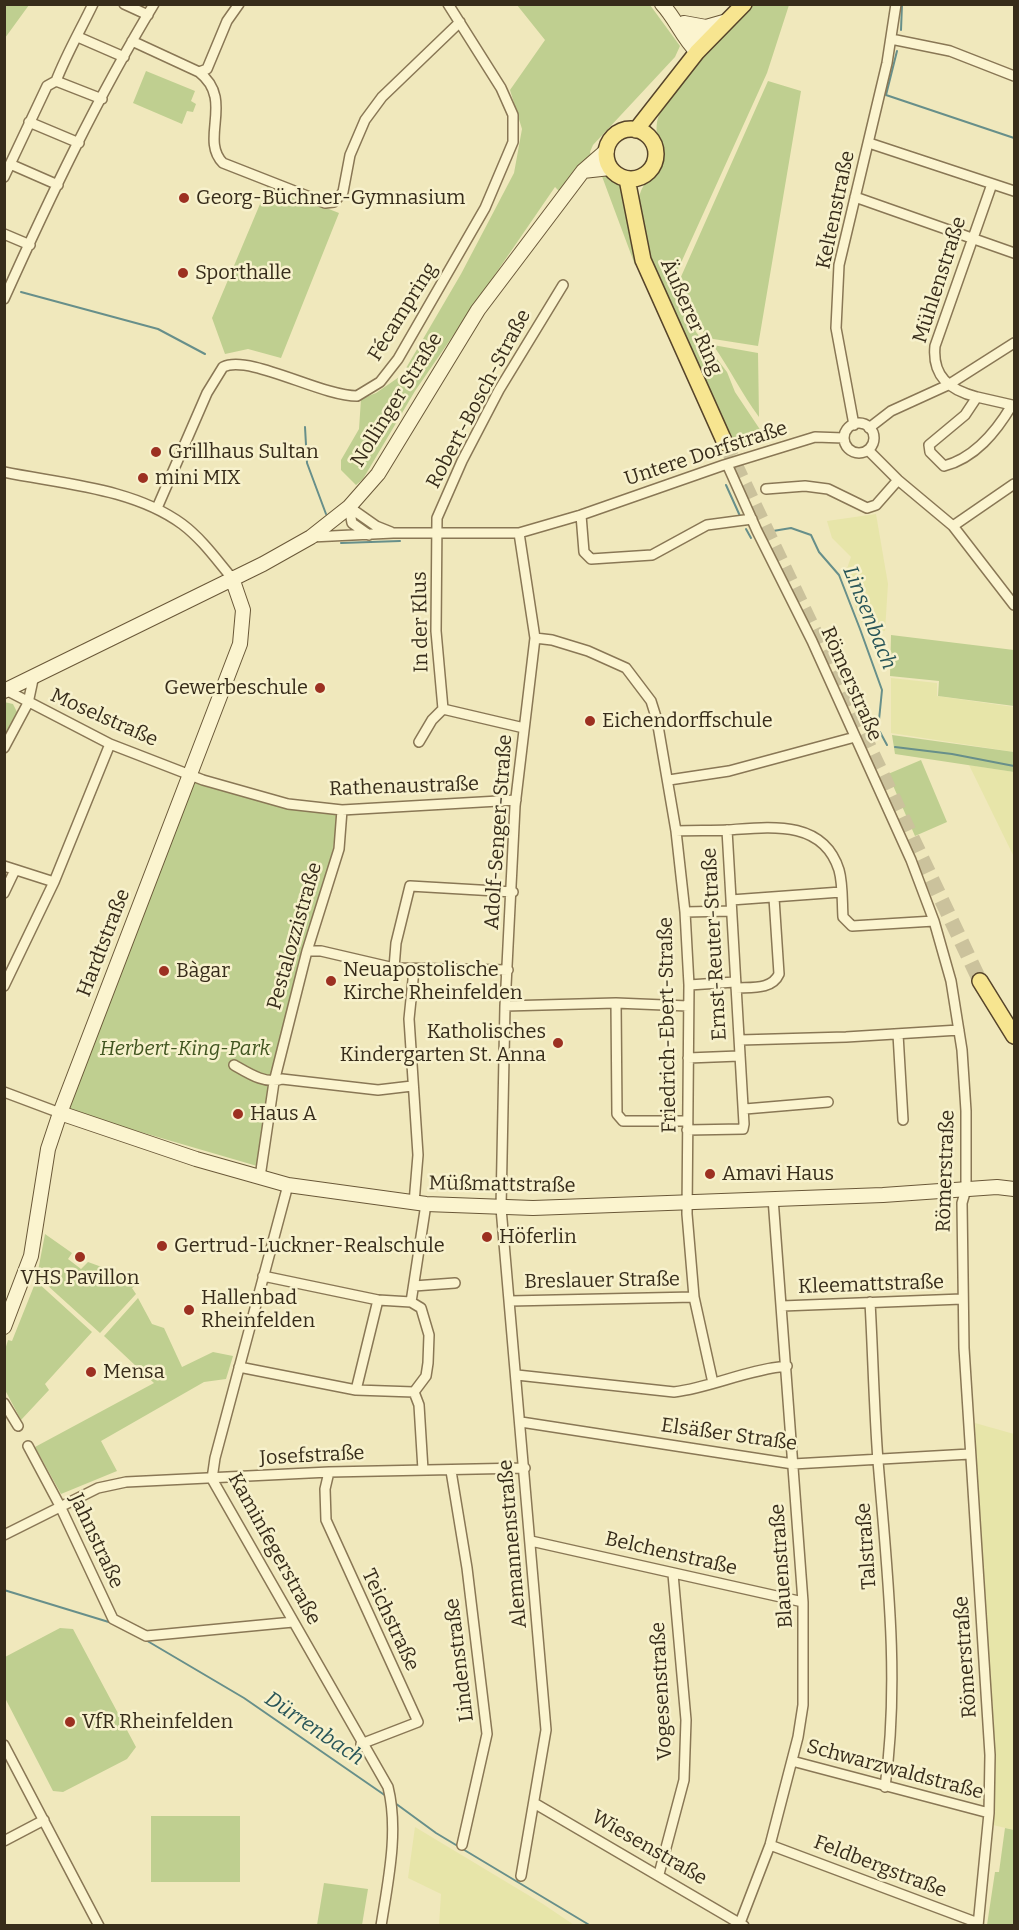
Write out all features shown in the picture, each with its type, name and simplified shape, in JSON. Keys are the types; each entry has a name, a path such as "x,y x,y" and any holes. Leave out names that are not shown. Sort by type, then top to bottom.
{"main road":[{"path":"642,132 656,105 697,51 744,4"},
{"path":"642,132 655,146 656,159 650,170 634,178 618,175 610,168 607,150 617,134 642,132"},
{"name":"Äußerer Ring","path":"634,178 634,205 643,260 725,443"},
{"path":"980,981 1014,1036"}],"street":[{"path":"4,177 47,86 56,81 70,43 78,37 93,4"},
{"path":"124,4 148,15"},
{"path":"4,299 79,143 154,4"},
{"path":"199,72 207,69 227,21 239,4"},
{"name":"Fécampring","path":"157,508 207,393 223,367 239,363 320,390 343,396 357,396 380,382 398,359 485,208 513,142 513,115 509,106 490,67 448,4"},
{"path":"662,4 699,38 697,51"},
{"name":"Keltenstraße","path":"854,425 836,328 839,265 869,143 896,4"},
{"path":"682,23 706,27 727,21"},
{"path":"132,41 199,72 213,88 218,109 213,147 216,156 235,169 325,203 334,202 343,192 350,155 366,120 382,98 460,22"},
{"path":"78,37 124,57"},
{"path":"891,39 951,51 1014,76"},
{"path":"56,81 102,99"},
{"path":"29,122 79,143"},
{"path":"869,143 1014,191"},
{"name":"Nollinger Straße","path":"5,690 311,537 349,507 378,474 478,310 583,171 607,150"},
{"path":"10,164 58,185"},
{"path":"583,171 610,168"},
{"name":"Mühlenstraße","path":"948,385 933,363 935,346 992,184"},
{"path":"855,197 1014,252"},
{"path":"4,234 30,245"},
{"name":"Robert-Bosch-Straße","path":"438,534 437,518 462,461 499,390 563,285"},
{"path":"869,428 891,411 948,385 1014,342"},
{"path":"948,385 958,392 1013,406 997,430 961,461 944,466 930,452 929,446 965,415 977,397"},
{"path":"844,438 854,425 862,424 869,428 874,438 868,450 898,480 952,526 1014,601"},
{"name":"Untere Dorfstraße","path":"311,537 393,533 519,533 581,515 727,464 815,437 844,438 851,451 859,453 868,450"},
{"name":"Römerstraße","path":"727,464 812,641 911,860 934,921 949,973 959,1030 966,1087 966,1189 962,1203 962,1299 990,1755 989,1813 978,1924"},
{"path":"4,472 111,494 157,508 181,523 204,543 232,578"},
{"path":"766,489 805,486 828,489 867,508 876,505 898,480"},
{"path":"952,526 1014,484"},
{"path":"349,507 352,523 369,535"},
{"name":"Untere Dorfstraße","path":"349,507 376,526 393,533"},
{"path":"581,515 584,552 591,558 652,555 707,525 752,519"},
{"name":"Adolf-Senger-Straße","path":"501,1208 505,1006 513,892 516,800 535,639 519,533"},
{"name":"In der Klus","path":"438,534 436,631 443,709"},
{"name":"Hardtstraße","path":"4,1327 31,1256 48,1149 60,1113 243,633 243,610 232,578"},
{"name":"Friedrich-Ebert-Straße","path":"535,639 552,640 588,651 626,668 651,701 669,780 685,912 689,985 686,1201 694,1297 713,1383"},
{"path":"4,748 28,703 34,675"},
{"name":"Moselstraße","path":"5,690 110,744 189,774"},
{"path":"419,742 432,720 443,709 524,728"},
{"path":"669,780 729,771 855,737"},
{"path":"4,986 54,882 110,744"},
{"name":"Rathenaustraße","path":"189,774 288,804 342,810 516,800"},
{"name":"Pestalozzistraße","path":"260,1177 274,1082 307,951 339,849 342,810"},
{"path":"676,831 787,826 809,835 827,848 834,859 841,881 843,916 852,926 934,921"},
{"name":"Ernst-Reuter-Straße","path":"727,830 740,1040 739,1056 745,1108"},
{"path":"4,866 54,882"},
{"path":"4,893 15,870"},
{"path":"394,968 396,943 410,886 513,892"},
{"path":"731,900 841,892"},
{"path":"689,985 769,986 776,982 779,974 774,898"},
{"path":"685,912 731,911"},
{"path":"307,951 321,951 394,968 414,970 508,970"},
{"path":"411,1302 420,1203 409,1019 414,970"},
{"path":"505,1006 616,1003 688,1006"},
{"path":"616,1003 617,1114 623,1121 743,1129 745,1108 828,1102"},
{"path":"740,1040 959,1030"},
{"path":"898,1034 903,1120"},
{"name":"Ernst-Reuter-Straße","path":"688,1058 739,1056"},
{"path":"234,1065 252,1075 274,1082 282,1079 378,1090 412,1086"},
{"name":"Müßmattstraße","path":"4,1092 60,1113 288,1185 420,1203 501,1208 1014,1189"},
{"name":"Kaminfegerstraße","path":"288,1185 239,1367 212,1479 361,1744 388,1787 393,1808 389,1869 381,1926"},
{"name":"Blauenstraße","path":"742,1924 770,1845 792,1761 802,1705 803,1602 773,1198"},
{"name":"Alemannenstraße","path":"501,1208 546,1730 521,1876"},
{"path":"263,1276 378,1300 411,1302 421,1308 429,1335 426,1376 414,1392"},
{"path":"414,1286 455,1284"},
{"name":"Breslauer Straße","path":"510,1301 694,1297"},
{"name":"Kleemattstraße","path":"782,1306 962,1299"},
{"path":"356,1390 378,1300"},
{"name":"Talstraße","path":"870,1302 878,1460 887,1553 893,1698 885,1787"},
{"path":"516,1375 652,1391 692,1389 756,1369 787,1366"},
{"path":"239,1367 356,1390 414,1392"},
{"path":"414,1392 418,1405 423,1470"},
{"path":"4,1403 18,1426"},
{"name":"Elsäßer Straße","path":"521,1422 793,1464 970,1454"},
{"name":"Jahnstraße","path":"28,1446 60,1506 113,1619 146,1636 293,1622"},
{"name":"Josefstraße","path":"4,1534 98,1488 120,1483 329,1472 525,1468"},
{"name":"Lindenstraße","path":"451,1471 467,1568 487,1734 462,1845"},
{"name":"Teichstraße","path":"329,1472 325,1489 326,1520 418,1722 361,1744"},
{"name":"Belchenstraße","path":"531,1541 803,1602"},
{"name":"Vogesenstraße","path":"659,1874 684,1780 686,1720 673,1574"},
{"path":"4,1745 99,1926"},
{"name":"Schwarzwaldstraße","path":"792,1761 989,1813"},
{"name":"Wiesenstraße","path":"534,1803 742,1924"},
{"path":"4,1841 44,1820"},
{"name":"Feldbergstraße","path":"770,1845 978,1924"}],"shaded area":[{"path":"876,514 888,584 885,631 864,628 844,577 851,557 832,538 827,521"},
{"path":"891,678 937,683 937,696 1014,707 1014,752 891,733"},
{"path":"969,765 1014,772 1014,857"},
{"path":"975,1423 1014,1434 1014,1830 993,1825 994,1729 976,1470"},
{"path":"415,1827 574,1925 439,1925 441,1894 408,1878"}],"green space":[{"path":"4,5 29,5 5,38"},
{"path":"517,5 650,5 680,46 675,57 593,145 590,152 592,158 560,192 555,187 415,391 363,479 356,485 341,470 341,460 359,429 361,399 376,393 402,375 461,274 514,173 522,129 510,90 545,40"},
{"path":"754,5 789,5 767,73 675,276 674,283 696,332 727,372 735,392 767,440 734,448 690,360 659,290 640,225 639,199 659,157 657,122 666,100 701,56"},
{"path":"146,71 195,91 191,101 196,104 193,112 187,111 182,124 133,103"},
{"path":"768,81 801,91 758,346 707,338 690,309 680,279"},
{"path":"600,171 609,174 621,184 639,263 635,265"},
{"path":"268,185 339,213 281,358 248,349 225,354 212,318"},
{"path":"713,345 758,353 759,417 725,363"},
{"path":"891,635 1014,650 1014,706 938,696 939,681 890,676"},
{"path":"4,702 13,704 17,712 4,741"},
{"path":"892,735 1014,752 1014,772 895,754"},
{"path":"921,760 947,822 915,836 888,774"},
{"name":"Herbert-King-Park","path":"191,780 287,807 338,813 333,849 257,1166 65,1110"},
{"path":"45,1234 72,1253 68,1259 81,1269 88,1262 132,1278 136,1285 132,1288 136,1294 100,1333 37,1276"},
{"path":"36,1281 92,1332 45,1384 49,1390 21,1420 5,1390 5,1350 8,1340 12,1341"},
{"path":"138,1298 152,1324 164,1328 182,1367 213,1352 233,1356 226,1379 204,1382 101,1441 117,1471 61,1494 35,1447 154,1383 104,1336"},
{"name":"VfR Rheinfelden","path":"60,1628 73,1629 136,1747 127,1759 63,1792 53,1791 5,1698 5,1657"},
{"path":"151,1816 240,1816 240,1882 151,1882"},
{"path":"1005,1828 1014,1830 1014,1925 987,1925 995,1872 999,1872"},
{"path":"324,1883 368,1889 362,1925 317,1925"}],"waterway":[{"path":"901,30 902,4"},
{"path":"897,51 886,95 1014,138"},
{"path":"21,292 158,329 205,354"},
{"path":"305,427 307,463 326,514"},
{"path":"726,485 740,516"},
{"name":"Linsenbach","path":"773,531 791,528 811,535 819,552 839,575 882,690 879,720"},
{"path":"746,529 751,538"},
{"path":"341,543 400,541"},
{"path":"880,732 887,745"},
{"path":"895,747 952,754 1014,766"},
{"name":"Dürrenbach","path":"4,1590 112,1623"},
{"name":"Dürrenbach","path":"144,1639 244,1698 386,1796"},
{"name":"Dürrenbach","path":"395,1803 436,1833 591,1926"}],"tunnel":[{"path":"725,443 980,981"}],"place":[{"name":"Georg-Büchner-Gymnasium","path":"184,198"},
{"name":"Sporthalle","path":"183,273"},
{"name":"Grillhaus Sultan","path":"156,452"},
{"name":"mini MIX","path":"143,478"},
{"name":"Gewerbeschule","path":"320,688"},
{"name":"Eichendorffschule","path":"590,721"},
{"name":"Bàgar","path":"164,971"},
{"name":"Neuapostolische Kirche Rheinfelden","path":"331,981"},
{"name":"Katholisches Kindergarten St. Anna","path":"558,1043"},
{"name":"Haus A","path":"238,1114"},
{"name":"Amavi Haus","path":"710,1174"},
{"name":"Höferlin","path":"487,1237"},
{"name":"Gertrud-Luckner-Realschule","path":"162,1246"},
{"name":"VHS Pavillon","path":"80,1257"},
{"name":"Hallenbad Rheinfelden","path":"189,1310"},
{"name":"Mensa","path":"91,1372"},
{"name":"VfR Rheinfelden","path":"70,1722"}]}
